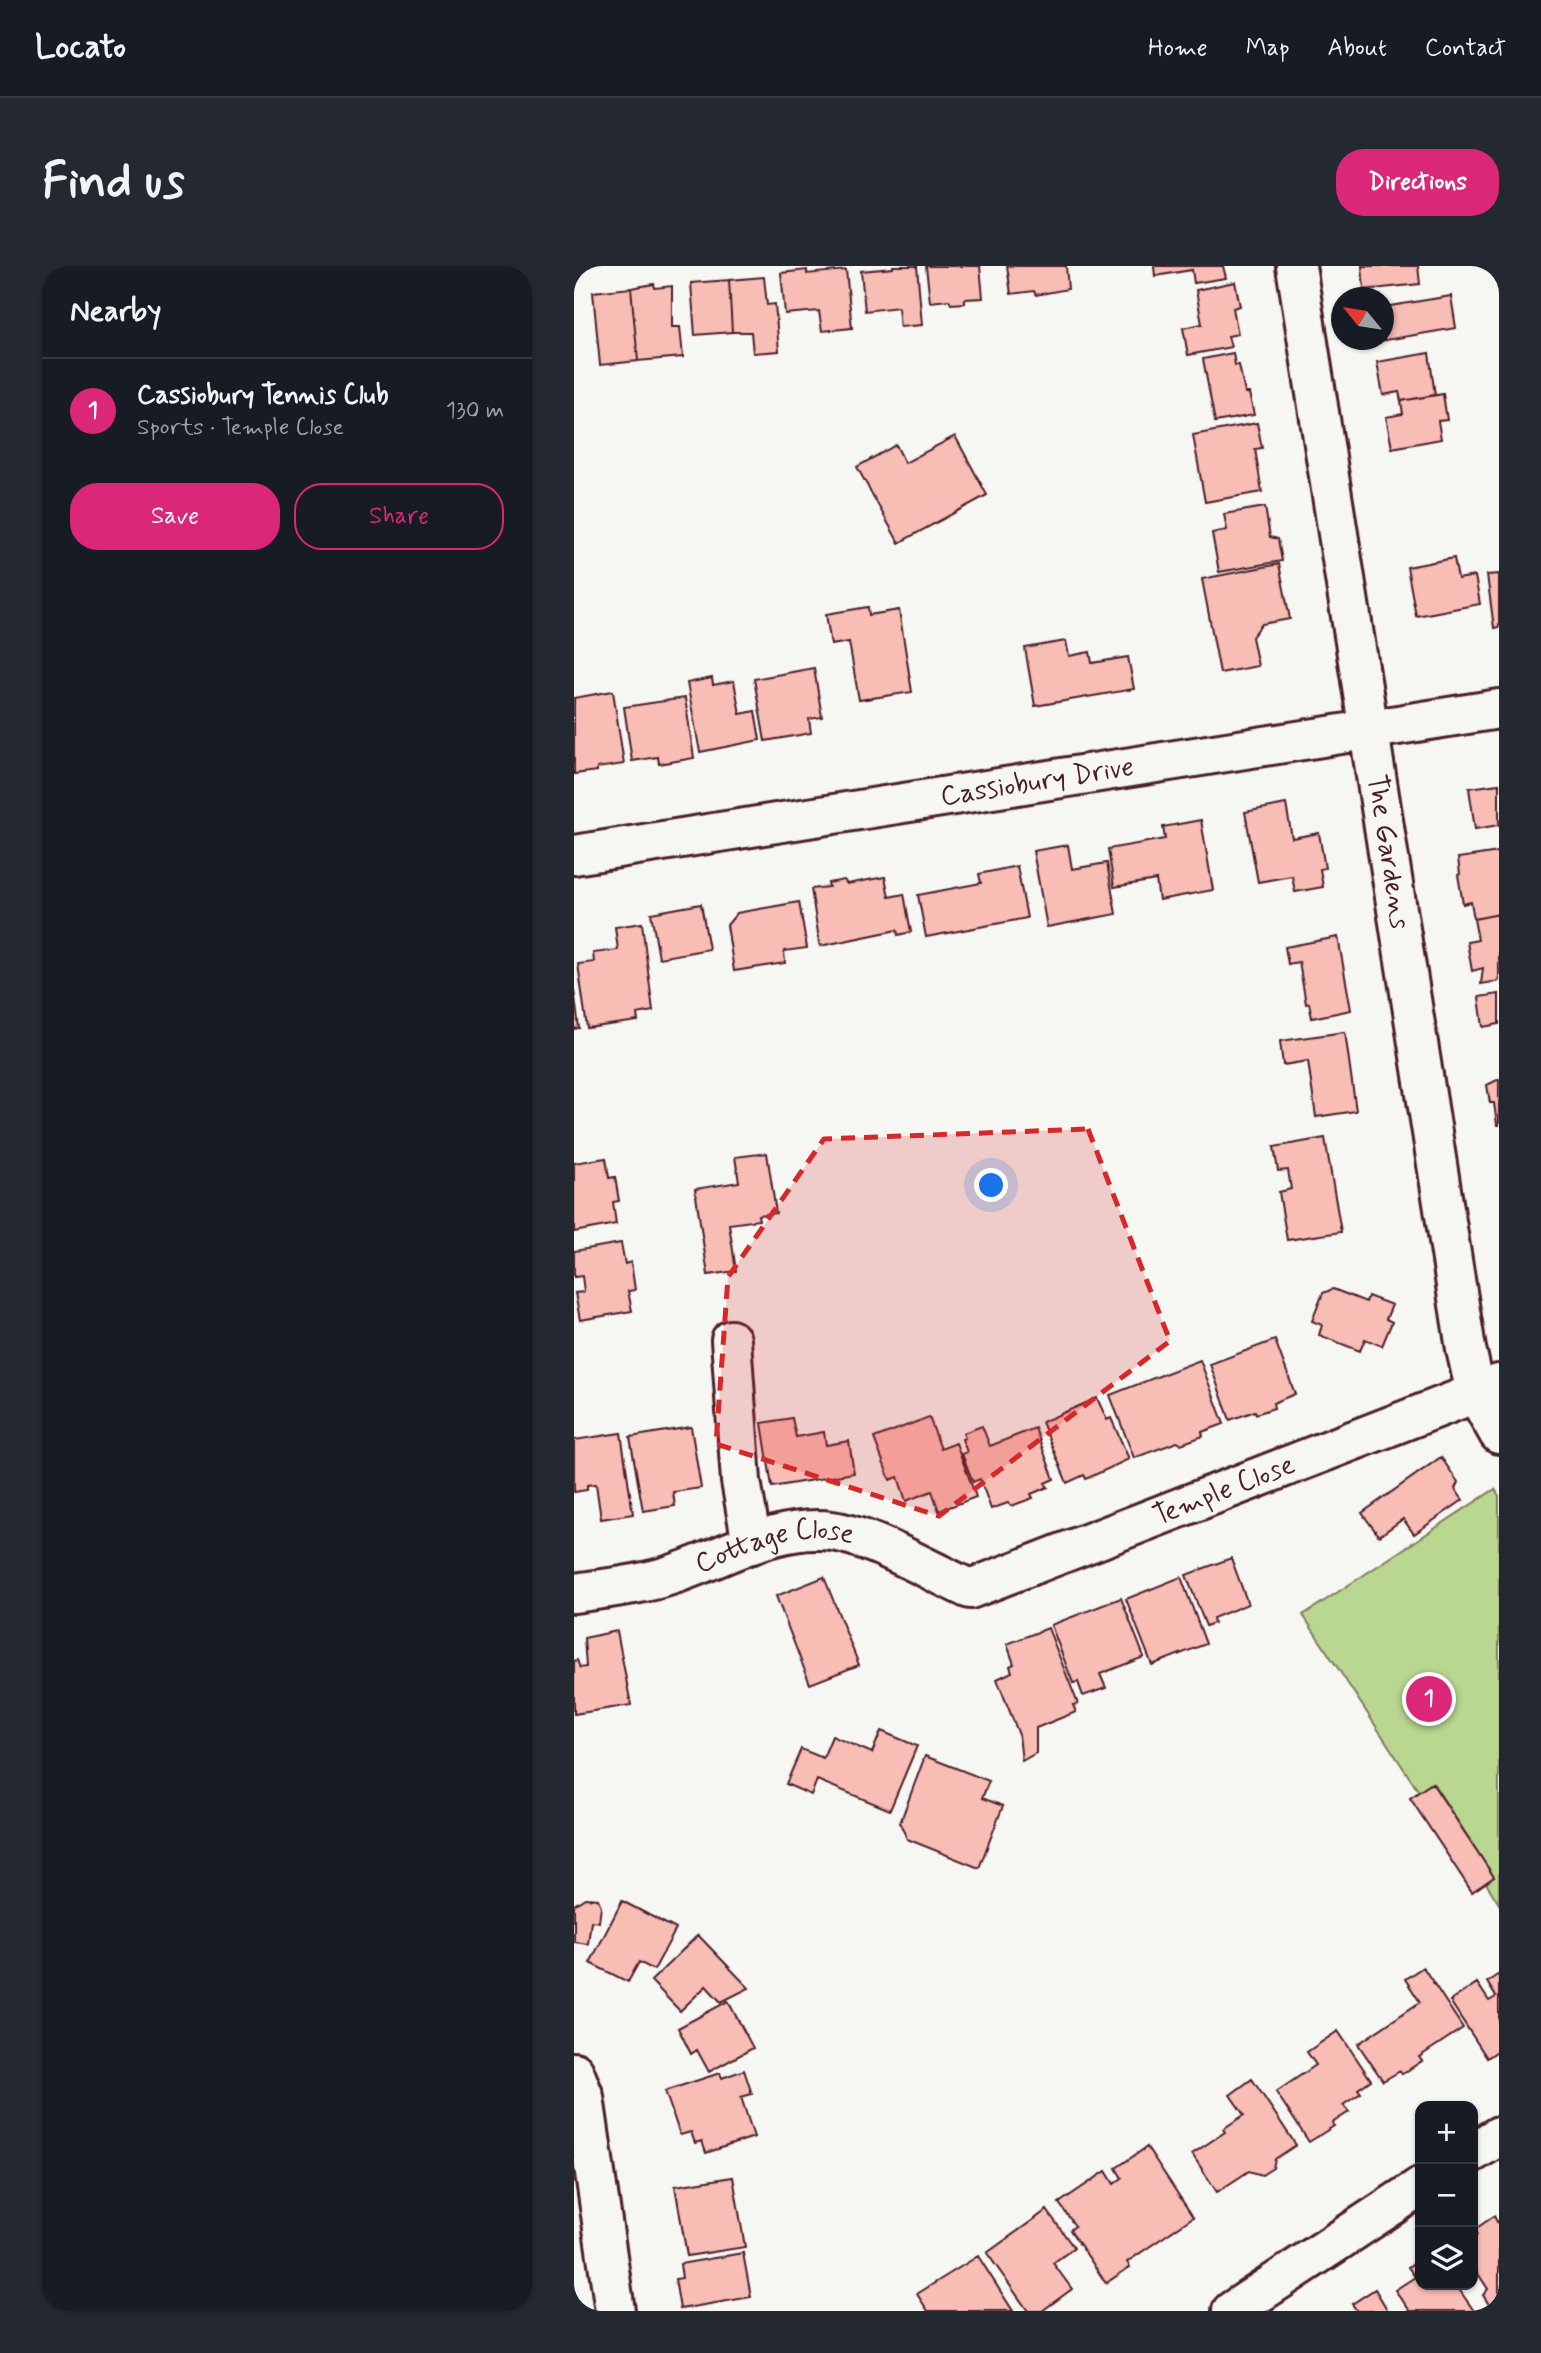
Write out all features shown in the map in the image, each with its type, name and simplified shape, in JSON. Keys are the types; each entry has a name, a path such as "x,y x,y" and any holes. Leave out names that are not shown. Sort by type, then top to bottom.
{"street":[{"name":"The Gardens","path":"1297,266 1466,1349 1488,1388 1499,1434"},
{"name":"Cassiobury Drive","path":"574,855 1499,709"},
{"path":"731,1340 740,1481 752,1544"},
{"name":"Temple Close","path":"970,1589 1488,1388"},
{"name":"Cottage Close","path":"574,1593 648,1581 781,1534 808,1530 833,1531 858,1537 970,1589"},
{"path":"574,2072 584,2097 615,2311"},
{"path":"1478,2149 1499,2136"},
{"path":"1232,2311 1415,2190"}],"highlighted area":[{"path":"1088,1129 1170,1341 939,1516 716,1444 728,1277 824,1139"}],"green space":[{"path":"1495,1489 1499,1496 1499,1904 1486,1883 1494,1877 1433,1783 1419,1792 1303,1615"}],"building":[{"path":"893,266 917,266 922,325 900,327 898,307 865,311 861,271"},
{"path":"926,266 980,266 983,298 965,299 965,303 951,304 949,300 930,302"},
{"path":"1007,266 1066,266 1068,289 1036,295 1034,291 1011,294"},
{"path":"1154,266 1223,266 1226,278 1194,283 1192,270 1155,276"},
{"path":"1362,266 1418,266 1420,284 1364,287"},
{"path":"807,270 807,274 846,270 852,328 822,331 819,311 785,314 781,273"},
{"path":"764,277 767,305 775,304 779,351 753,353 751,332 732,332 729,280"},
{"path":"729,280 732,332 695,335 691,283"},
{"path":"1235,282 1240,306 1233,308 1238,334 1228,336 1231,347 1188,355 1183,328 1202,324 1196,290"},
{"path":"654,284 655,288 672,286 672,327 680,327 683,357 638,361 631,288"},
{"path":"631,288 638,361 600,365 593,292"},
{"path":"1451,296 1456,328 1394,339 1394,305"},
{"path":"1233,353 1235,365 1239,365 1245,393 1249,393 1254,415 1215,422 1203,359"},
{"path":"1429,353 1435,395 1401,401 1399,392 1383,395 1377,362"},
{"path":"1443,394 1447,420 1438,421 1441,439 1392,448 1386,417 1403,414 1401,401"},
{"path":"1257,423 1262,448 1255,449 1262,492 1205,502 1193,435"},
{"path":"955,436 987,495 899,543 857,467 896,445 905,463"},
{"path":"1265,507 1270,537 1278,539 1282,561 1219,572 1212,533 1227,530 1224,514"},
{"path":"1454,558 1458,579 1475,576 1480,604 1416,616 1407,567"},
{"path":"1279,564 1290,619 1262,624 1252,637 1258,666 1220,673 1202,579"},
{"path":"1499,574 1499,627 1494,628 1487,575"},
{"path":"868,607 869,615 899,610 912,692 859,700 849,642 831,645 826,614"},
{"path":"1066,641 1069,656 1090,652 1092,663 1128,657 1134,689 1035,706 1025,648"},
{"path":"814,668 822,717 809,719 811,733 765,741 754,679"},
{"path":"712,678 713,685 734,681 740,714 755,711 760,740 700,752 687,683"},
{"path":"613,691 624,764 574,774 574,698"},
{"path":"685,698 694,758 659,764 658,757 632,761 624,707"},
{"path":"1499,784 1499,825 1475,829 1469,788"},
{"path":"1286,804 1292,838 1319,833 1325,868 1320,869 1323,887 1295,892 1292,876 1258,882 1245,812"},
{"path":"1201,820 1213,890 1159,900 1156,880 1114,887 1108,849 1165,839 1163,827"},
{"path":"1068,845 1072,869 1107,863 1116,914 1047,927 1033,851"},
{"path":"1499,852 1499,914 1474,919 1471,902 1463,904 1458,858"},
{"path":"1017,866 1027,918 926,937 918,895 981,883 979,874"},
{"path":"885,877 889,897 904,894 911,932 898,935 897,930 820,946 811,889 829,887 828,883 844,880 847,884"},
{"path":"799,902 807,948 784,951 785,963 734,971 727,925 737,913"},
{"path":"701,904 709,949 659,958 651,913"},
{"path":"1499,914 1499,981 1481,984 1483,968 1472,971 1467,942 1478,940 1474,919"},
{"path":"642,923 653,1011 637,1014 638,1021 587,1028 578,964 594,962 593,953 618,950 615,927"},
{"path":"1338,937 1351,1010 1312,1018 1309,1003 1306,1004 1299,962 1288,964 1285,947"},
{"path":"574,990 579,1028 574,1029"},
{"path":"1499,994 1499,1024 1483,1027 1479,997"},
{"path":"1345,1032 1356,1111 1316,1117 1308,1061 1283,1065 1280,1041"},
{"path":"1499,1079 1497,1125 1494,1103 1490,1103 1487,1085"},
{"path":"1325,1138 1341,1232 1287,1240 1279,1192 1291,1189 1288,1170 1278,1171 1274,1147"},
{"path":"767,1153 776,1213 758,1215 759,1220 729,1224 736,1271 708,1275 695,1189 739,1182 735,1157"},
{"path":"606,1158 609,1178 615,1177 619,1201 613,1202 616,1224 574,1232 574,1163"},
{"path":"621,1243 625,1264 631,1262 635,1290 628,1291 632,1311 580,1320 575,1293 584,1292 582,1276 574,1277 574,1251"},
{"path":"1333,1289 1366,1302 1368,1296 1392,1305 1386,1319 1392,1322 1382,1346 1365,1339 1360,1351 1319,1335 1322,1325 1312,1321 1323,1293"},
{"path":"1275,1340 1295,1394 1273,1403 1274,1408 1256,1414 1255,1411 1230,1420 1210,1364"},
{"path":"1200,1360 1224,1424 1202,1432 1203,1436 1181,1444 1177,1442 1134,1458 1110,1395"},
{"path":"1097,1398 1107,1420 1111,1418 1129,1459 1086,1479 1084,1475 1067,1483 1042,1422"},
{"path":"929,1417 941,1449 956,1443 976,1497 939,1511 932,1491 906,1501 898,1477 890,1480 874,1438"},
{"path":"792,1418 796,1437 824,1432 826,1445 849,1441 854,1473 772,1487 762,1423"},
{"path":"982,1426 990,1446 1035,1428 1054,1479 1045,1483 1048,1487 1031,1494 1033,1498 1011,1506 1008,1503 991,1509 980,1479 973,1482 962,1454 967,1452 962,1439 965,1438 963,1433"},
{"path":"691,1427 701,1488 673,1492 675,1506 643,1511 630,1437"},
{"path":"621,1433 633,1514 601,1519 596,1484 587,1485 587,1490 574,1492 574,1440"},
{"path":"1441,1457 1458,1482 1455,1489 1463,1500 1414,1534 1403,1519 1379,1536 1362,1513"},
{"path":"1231,1558 1248,1604 1213,1618 1214,1623 1206,1626 1186,1575"},
{"path":"824,1577 859,1665 810,1684 776,1596"},
{"path":"1181,1577 1206,1644 1152,1665 1126,1599"},
{"path":"1121,1598 1144,1657 1100,1674 1106,1688 1083,1696 1078,1682 1073,1683 1051,1625"},
{"path":"1048,1628 1078,1704 1073,1705 1076,1712 1036,1728 1036,1753 1022,1761 1019,1735 997,1679 1012,1672 1010,1666 1014,1664 1007,1644"},
{"path":"617,1631 631,1705 574,1714 574,1661 577,1660 580,1668 586,1667 584,1638"},
{"path":"881,1731 917,1746 890,1810 817,1780 811,1795 786,1784 801,1749 823,1758 832,1736 872,1753"},
{"path":"925,1756 989,1781 982,1798 1003,1806 979,1868 907,1839 900,1823"},
{"path":"1432,1783 1494,1877 1472,1892 1410,1798"},
{"path":"585,1898 598,1899 601,1906 599,1922 591,1921 588,1944 574,1942 574,1905"},
{"path":"622,1901 676,1929 654,1970 639,1962 628,1982 590,1963"},
{"path":"698,1935 749,1988 721,2002 706,1986 680,2011 651,1981"},
{"path":"1423,1967 1463,2028 1419,2057 1422,2061 1402,2074 1400,2071 1383,2081 1358,2044 1420,2002 1405,1979"},
{"path":"1499,1974 1499,2050 1487,2058 1450,2001 1477,1983 1489,2001 1496,1997 1487,1982"},
{"path":"728,2001 753,2048 709,2072 697,2050 691,2054 678,2028"},
{"path":"1338,2031 1371,2080 1358,2089 1361,2093 1343,2105 1349,2112 1332,2123 1334,2126 1309,2142 1276,2092 1316,2065 1307,2052"},
{"path":"744,2070 752,2094 741,2097 754,2137 706,2153 702,2141 695,2143 691,2132 680,2135 665,2091 720,2073 722,2078"},
{"path":"1252,2079 1296,2145 1275,2159 1273,2168 1262,2175 1249,2171 1217,2192 1192,2154 1225,2132 1223,2129 1244,2115 1230,2095"},
{"path":"1147,2147 1193,2217 1127,2262 1130,2267 1106,2283 1070,2230 1075,2226 1059,2203 1106,2171 1114,2184 1122,2178 1116,2168"},
{"path":"733,2177 745,2247 687,2256 675,2186"},
{"path":"1047,2210 1074,2248 1053,2263 1072,2289 1042,2311 1028,2311 987,2253"},
{"path":"1494,2216 1497,2222 1499,2221 1499,2307 1493,2311 1483,2295 1488,2289 1478,2274 1478,2227"},
{"path":"743,2253 751,2297 680,2309 675,2279 682,2278 680,2264"},
{"path":"978,2256 1013,2311 928,2311 917,2294"},
{"path":"1415,2262 1415,2277 1408,2267"},
{"path":"1415,2277 1415,2290 1459,2290 1474,2311 1410,2311 1395,2290"},
{"path":"1375,2289 1388,2311 1357,2311 1352,2304"}],"place":[{"name":"Cassiobury Tennis Club","path":"1429,1699"}]}
